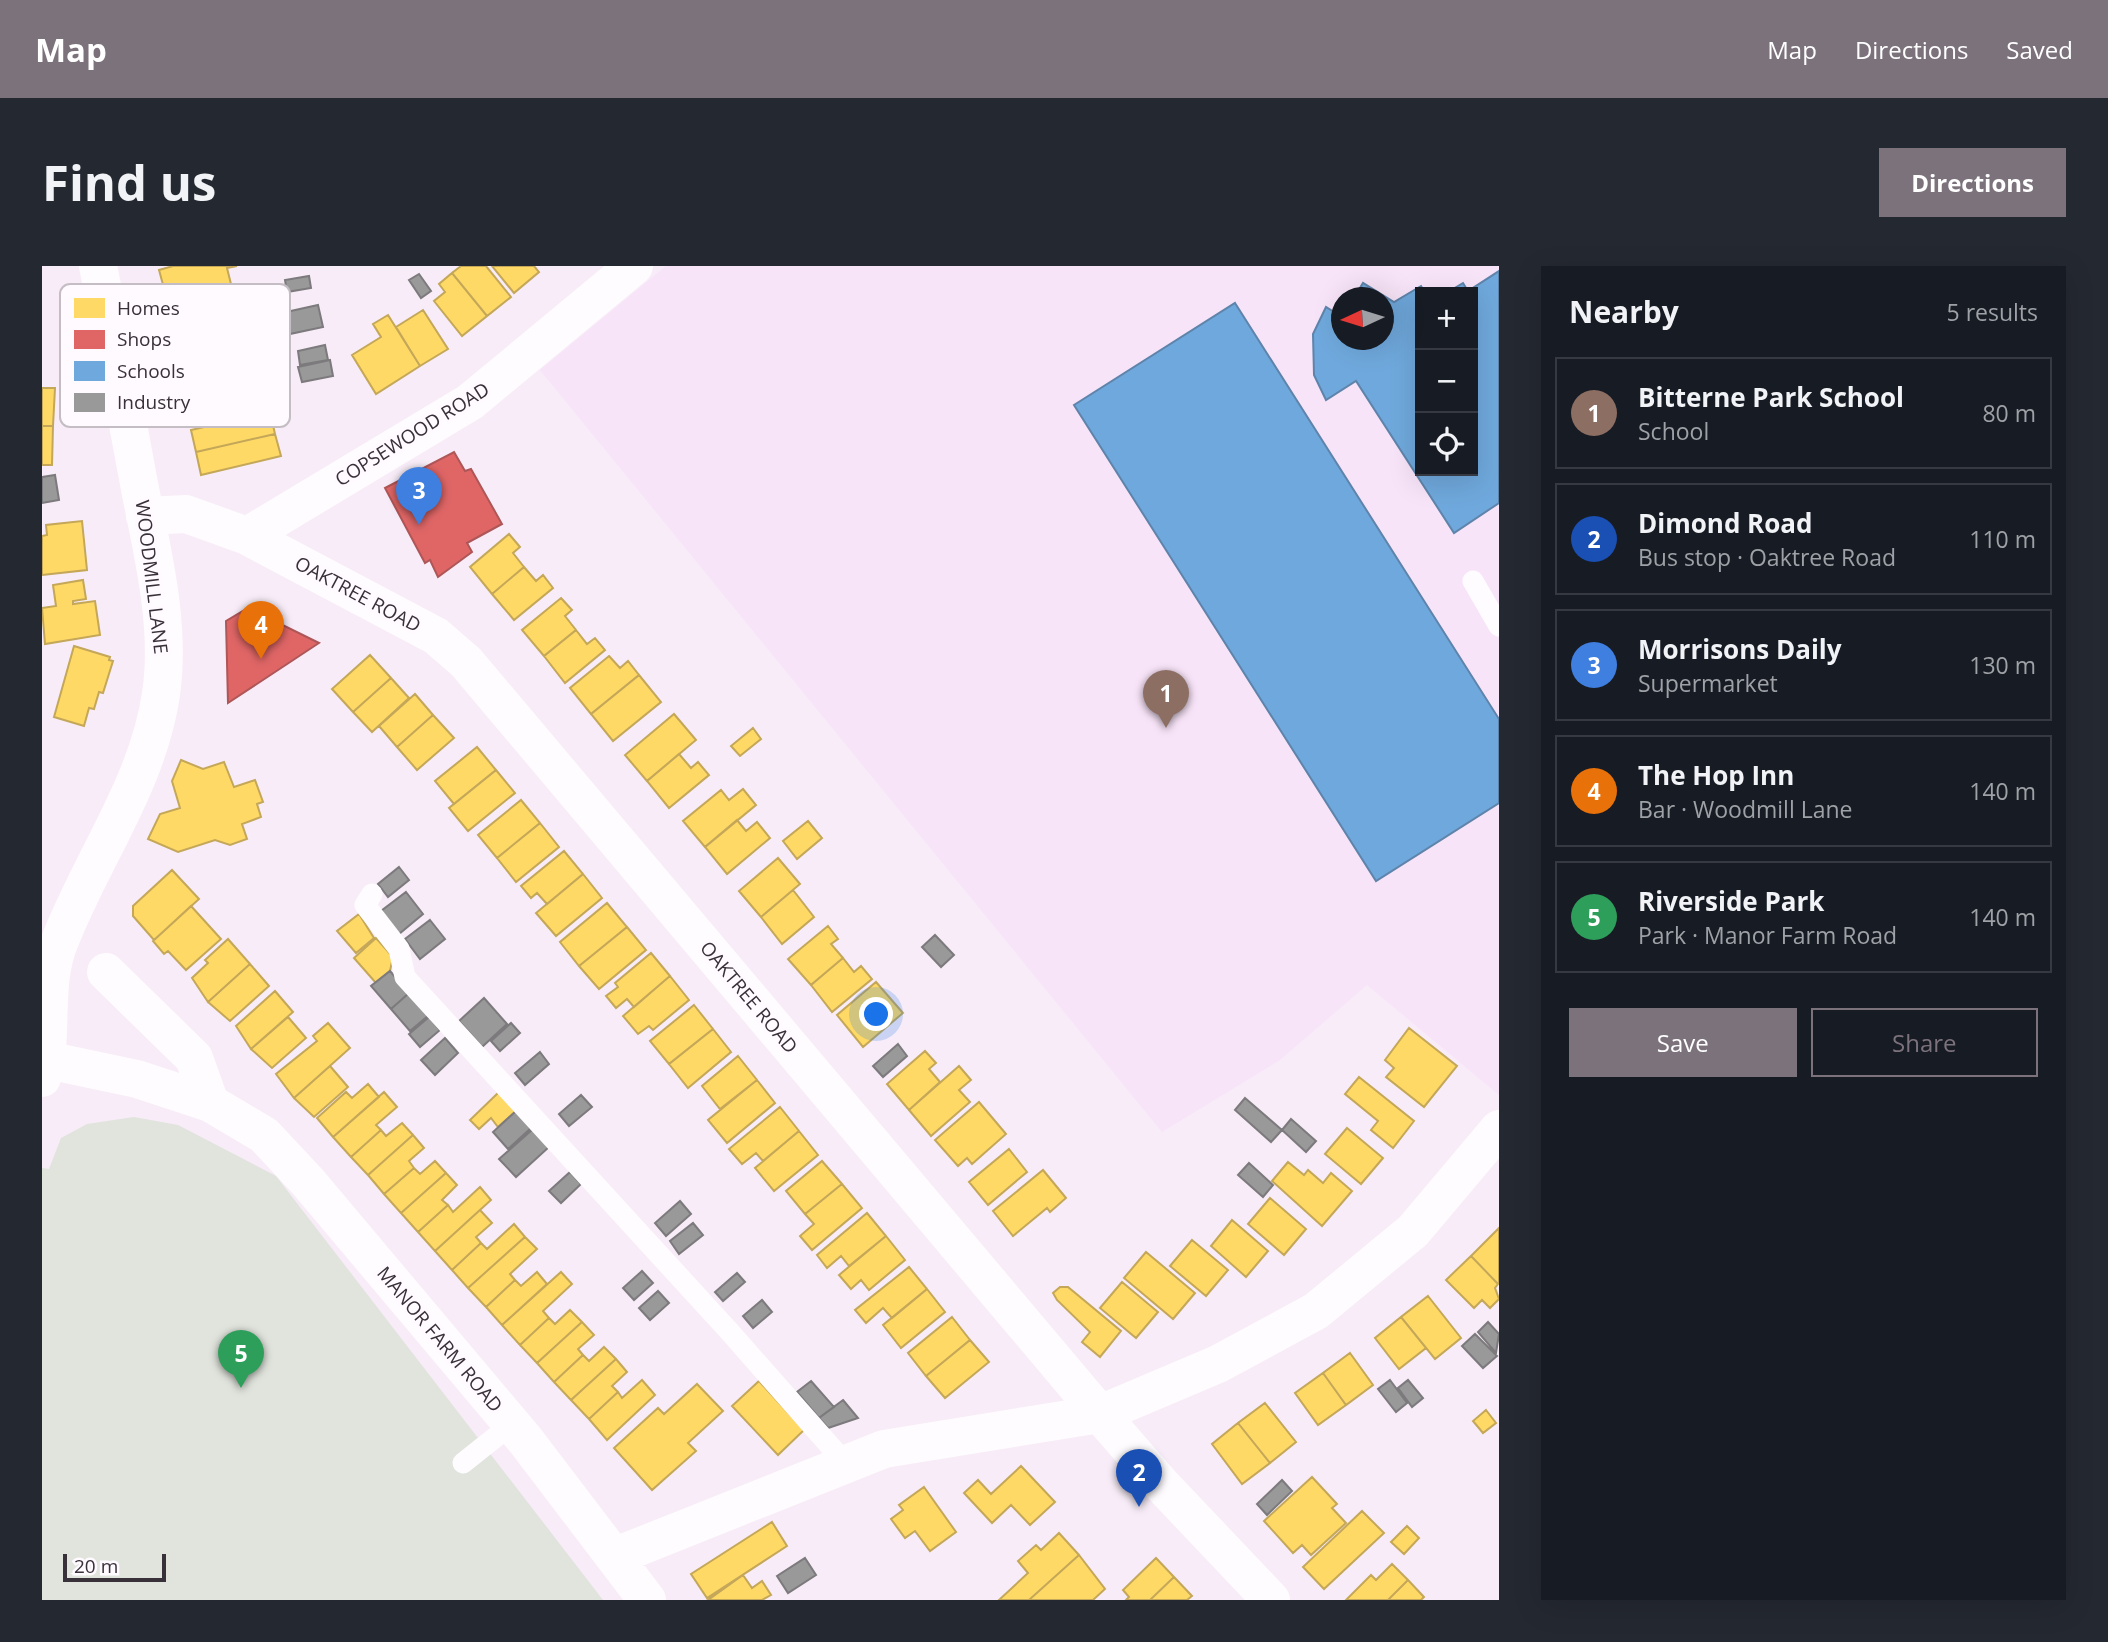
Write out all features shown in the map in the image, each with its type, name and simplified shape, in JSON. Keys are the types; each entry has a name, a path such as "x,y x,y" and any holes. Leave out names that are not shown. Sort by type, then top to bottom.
{"street":[{"name":"WOODMILL LANE","path":"98,266 101,284"},
{"name":"COPSEWOOD ROAD","path":"247,536 470,402 634,266"},
{"name":"WOODMILL LANE","path":"45,1069 50,942 137,776 161,696 164,645 145,516 128,427"},
{"name":"OAKTREE ROAD","path":"145,516 186,514 247,536 436,636 466,662 1100,1414 1160,1483 1272,1600"},
{"path":"106,972 194,1058 209,1103"},
{"name":"MANOR FARM ROAD","path":"45,1069 137,1079 209,1103 264,1135 308,1182 512,1424 616,1556 647,1600"},
{"path":"616,1556 884,1449 1100,1414 1218,1364 1315,1311 1413,1231 1497,1139"}],"lane":[{"path":"1473,581 1499,626"},
{"path":"372,894 365,905 399,949 405,977 729,1331 846,1464"},
{"path":"463,1464 512,1424"}],"shaded area":[{"path":"666,266 1499,266 1499,1095 1367,985 1280,1060 1162,1132 540,370"},
{"path":"134,1117 178,1125 276,1176 603,1600 42,1600 42,1168 49,1169 61,1138 87,1124"}],"building: Homes":[{"path":"173,266 237,266 227,268 231,284 163,284 159,270"},
{"path":"461,266 486,266 511,297 487,316 452,273"},
{"path":"492,266 534,266 539,272 514,293"},
{"path":"452,273 487,316 462,336 434,301 445,292 439,284"},
{"path":"423,310 448,349 420,366 396,327"},
{"path":"388,315 420,366 376,394 352,355 381,337 373,324"},
{"path":"42,388 55,388 53,426 42,426"},
{"path":"42,426 53,426 52,465 42,465"},
{"path":"204,427 273,427 275,434 196,452 191,430"},
{"path":"275,434 281,456 201,475 196,452"},
{"path":"82,521 87,570 42,575 42,536 47,535 46,525"},
{"path":"509,534 520,547 513,553 524,567 492,594 470,567"},
{"path":"524,567 536,581 543,575 553,588 514,620 492,594"},
{"path":"83,580 86,599 73,601 73,604 95,601 100,635 45,644 42,608 56,606 53,585"},
{"path":"561,598 572,610 565,616 576,630 544,656 522,630"},
{"path":"576,630 587,644 595,638 605,650 565,683 544,656"},
{"path":"74,646 110,657 109,660 113,661 103,693 99,692 94,709 89,708 84,726 54,717"},
{"path":"370,655 391,678 353,712 332,689"},
{"path":"609,656 620,668 628,661 639,675 591,714 570,688"},
{"path":"639,675 661,702 613,741 591,714"},
{"path":"391,678 409,698 372,732 353,712"},
{"path":"415,694 433,715 397,747 379,726"},
{"path":"674,714 696,740 647,781 625,755"},
{"path":"433,715 454,738 417,770 397,747"},
{"path":"753,728 761,739 740,756 731,746"},
{"path":"477,747 496,770 454,804 435,781"},
{"path":"679,754 691,768 698,762 709,775 669,808 647,781"},
{"path":"181,760 203,769 224,762 234,787 255,780 263,802 257,804 261,817 242,824 247,839 230,845 215,840 178,852 148,839 160,814 180,808 172,781"},
{"path":"496,770 515,793 468,831 449,808"},
{"path":"743,789 756,805 705,847 683,821 721,790 729,800"},
{"path":"521,800 540,823 497,858 478,835"},
{"path":"737,820 746,831 757,822 770,838 727,874 705,847"},
{"path":"808,821 822,838 797,859 783,841"},
{"path":"540,823 559,847 516,882 497,858"},
{"path":"564,851 583,874 547,904 537,893 531,898 521,886"},
{"path":"778,858 800,884 761,917 739,891"},
{"path":"172,870 199,899 154,940 133,916 133,906"},
{"path":"583,874 602,898 556,936 536,913"},
{"path":"793,890 814,917 782,944 761,917"},
{"path":"607,903 627,927 579,966 560,942"},
{"path":"191,906 221,939 186,970 168,951 164,954 153,941"},
{"path":"359,914 374,938 356,953 337,931"},
{"path":"828,926 838,939 831,944 843,958 811,985 788,959"},
{"path":"627,927 646,950 599,989 579,966"},
{"path":"376,938 393,957 390,971 376,983 354,958"},
{"path":"228,939 250,964 208,1002 192,978 208,963 205,960"},
{"path":"651,953 670,976 634,1007 627,999 616,1008 606,996 618,987 615,983"},
{"path":"843,958 854,972 861,966 872,979 832,1012 811,985"},
{"path":"250,964 269,986 230,1021 208,1002"},
{"path":"670,976 689,1000 653,1030 649,1026 638,1034 623,1016"},
{"path":"876,982 903,1013 863,1047 837,1015"},
{"path":"275,991 293,1012 251,1049 236,1026"},
{"path":"694,1005 713,1029 669,1064 650,1041"},
{"path":"288,1017 306,1038 272,1068 251,1049"},
{"path":"328,1023 350,1048 294,1098 276,1074 317,1041 313,1036"},
{"path":"1409,1028 1457,1066 1424,1107 1386,1077 1394,1068 1385,1060"},
{"path":"713,1029 731,1052 688,1088 669,1064"},
{"path":"925,1051 936,1063 929,1069 940,1082 909,1110 887,1084"},
{"path":"738,1056 757,1080 720,1109 702,1086"},
{"path":"330,1066 348,1087 314,1117 294,1098"},
{"path":"959,1066 971,1080 959,1090 970,1102 931,1136 909,1110"},
{"path":"1359,1077 1414,1121 1393,1148 1371,1130 1378,1121 1345,1094"},
{"path":"757,1080 775,1103 727,1143 708,1120"},
{"path":"368,1084 379,1097 333,1137 317,1118 346,1092 352,1098"},
{"path":"384,1092 397,1107 376,1125 381,1130 351,1157 333,1137"},
{"path":"499,1092 516,1111 498,1127 491,1118 479,1129 470,1120"},
{"path":"979,1102 1006,1134 972,1164 967,1158 958,1166 935,1140"},
{"path":"780,1107 799,1131 763,1161 756,1153 742,1164 729,1149"},
{"path":"402,1123 413,1135 368,1175 351,1157 381,1130 386,1136"},
{"path":"1347,1128 1383,1158 1361,1184 1325,1154"},
{"path":"799,1131 818,1155 774,1191 755,1168"},
{"path":"413,1135 424,1148 409,1161 414,1168 384,1194 368,1175"},
{"path":"1009,1149 1027,1172 988,1205 969,1182"},
{"path":"435,1161 446,1173 401,1213 384,1194 414,1168 420,1174"},
{"path":"822,1161 842,1184 805,1214 786,1191"},
{"path":"1288,1162 1304,1175 1308,1170 1323,1183 1331,1173 1352,1191 1322,1226 1272,1181"},
{"path":"1043,1170 1066,1198 1050,1212 1047,1208 1013,1236 993,1211"},
{"path":"446,1173 457,1185 442,1200 448,1205 418,1232 401,1213"},
{"path":"842,1184 862,1208 812,1250 800,1236 814,1224 805,1214"},
{"path":"480,1187 491,1200 435,1251 418,1232 448,1205 453,1212"},
{"path":"1270,1198 1306,1229 1284,1255 1248,1224"},
{"path":"480,1210 492,1223 476,1237 481,1243 452,1270 435,1251"},
{"path":"867,1213 886,1236 849,1266 841,1256 827,1268 817,1255"},
{"path":"1232,1220 1268,1251 1246,1277 1211,1246"},
{"path":"514,1224 525,1237 468,1288 452,1270 481,1243 487,1249"},
{"path":"1499,1228 1499,1283 1498,1284 1471,1256"},
{"path":"886,1236 905,1260 869,1290 861,1280 851,1289 839,1275"},
{"path":"525,1237 537,1249 510,1274 515,1280 486,1307 468,1288"},
{"path":"1192,1240 1228,1270 1206,1296 1170,1266"},
{"path":"1146,1252 1195,1293 1173,1319 1124,1278"},
{"path":"1471,1256 1498,1284 1495,1288 1499,1299 1490,1308 1482,1300 1474,1308 1446,1280"},
{"path":"909,1267 927,1289 892,1318 883,1308 866,1323 855,1310"},
{"path":"537,1272 547,1284 502,1325 486,1307 515,1280 521,1286"},
{"path":"561,1272 572,1284 543,1311 549,1318 520,1345 502,1325"},
{"path":"1122,1282 1158,1312 1136,1338 1100,1308"},
{"path":"1060,1287 1068,1287 1121,1331 1100,1357 1082,1342 1090,1332 1053,1293"},
{"path":"927,1289 945,1312 901,1348 883,1325"},
{"path":"1428,1296 1461,1338 1435,1359 1401,1317"},
{"path":"570,1310 582,1322 537,1363 520,1345 549,1318 555,1324"},
{"path":"952,1317 970,1340 926,1376 908,1353"},
{"path":"1401,1317 1426,1348 1399,1369 1375,1338"},
{"path":"582,1322 594,1335 578,1349 583,1355 554,1382 537,1363"},
{"path":"970,1340 989,1362 945,1398 926,1376"},
{"path":"604,1347 616,1359 571,1400 554,1382 583,1355 589,1361"},
{"path":"1350,1353 1373,1385 1346,1405 1323,1373"},
{"path":"616,1359 627,1372 612,1386 618,1392 589,1419 571,1400"},
{"path":"1323,1373 1346,1405 1318,1425 1295,1393"},
{"path":"642,1380 655,1395 607,1440 589,1419 618,1392 622,1398"},
{"path":"759,1381 804,1430 778,1455 732,1406"},
{"path":"697,1384 723,1411 688,1443 696,1451 652,1490 614,1448 658,1408 664,1414"},
{"path":"1265,1403 1296,1442 1270,1463 1238,1423"},
{"path":"1486,1410 1496,1423 1483,1433 1473,1421"},
{"path":"1238,1423 1270,1463 1242,1484 1212,1444"},
{"path":"1021,1466 1055,1502 1030,1525 1011,1505 992,1523 964,1493 978,1480 991,1494"},
{"path":"1312,1477 1337,1504 1332,1508 1346,1523 1311,1555 1302,1545 1293,1553 1264,1521"},
{"path":"924,1487 956,1532 930,1551 915,1531 905,1538 891,1519 903,1510 899,1505"},
{"path":"1362,1511 1384,1533 1324,1589 1303,1567"},
{"path":"772,1522 787,1546 707,1598 691,1574"},
{"path":"1407,1526 1419,1538 1404,1554 1391,1542"},
{"path":"1059,1533 1079,1555 1029,1600 999,1600 1028,1573 1018,1561 1036,1545 1041,1550"},
{"path":"1079,1555 1105,1589 1093,1600 1029,1600"},
{"path":"1156,1558 1174,1577 1150,1600 1126,1600 1129,1597 1123,1590"},
{"path":"1392,1564 1408,1580 1388,1600 1346,1600 1371,1575 1376,1580"},
{"path":"743,1575 752,1588 762,1581 771,1595 762,1600 708,1600"},
{"path":"1174,1577 1192,1596 1187,1600 1150,1600"},
{"path":"1408,1580 1424,1597 1421,1600 1388,1600"}],"building: Shops":[{"path":"454,452 465,471 471,469 502,524 467,543 472,552 438,577 430,560 425,563 385,488"},
{"path":"248,608 319,643 228,703 226,621"}],"building: Schools":[{"path":"1499,271 1499,503 1454,533 1417,476 1478,476 1478,287 1474,287"},
{"path":"1415,290 1415,473 1356,381 1326,400 1314,375 1313,334 1326,307 1331,310 1331,350 1394,350 1394,302"},
{"path":"1235,303 1499,719 1499,803 1376,881 1074,405"}],"building: Industry":[{"path":"419,274 431,291 421,298 409,280"},
{"path":"309,276 311,288 290,292 290,284 286,284 285,280"},
{"path":"318,305 323,327 290,334 290,311"},
{"path":"325,345 328,360 300,365 298,351"},
{"path":"330,360 333,376 302,382 298,367"},
{"path":"55,475 59,500 42,503 42,477"},
{"path":"399,867 409,880 388,897 378,884"},
{"path":"406,892 423,914 399,934 381,911"},
{"path":"430,920 445,939 420,959 405,939"},
{"path":"935,935 954,955 941,967 922,947"},
{"path":"390,971 409,993 391,1009 371,986"},
{"path":"409,993 429,1015 410,1031 391,1009"},
{"path":"484,998 507,1024 482,1047 459,1021"},
{"path":"429,1017 440,1030 420,1047 409,1034"},
{"path":"511,1023 520,1033 500,1051 491,1041"},
{"path":"445,1038 458,1053 435,1075 421,1060"},
{"path":"898,1044 907,1056 883,1077 873,1066"},
{"path":"540,1052 549,1064 525,1085 515,1073"},
{"path":"581,1095 592,1107 569,1126 559,1114"},
{"path":"1245,1098 1282,1130 1271,1142 1235,1110"},
{"path":"516,1111 531,1128 508,1149 493,1132"},
{"path":"1291,1119 1316,1141 1306,1152 1282,1130"},
{"path":"533,1129 549,1147 516,1177 499,1159"},
{"path":"1249,1163 1273,1185 1263,1197 1238,1175"},
{"path":"570,1172 581,1184 561,1203 549,1191"},
{"path":"680,1201 691,1214 666,1236 655,1223"},
{"path":"693,1223 703,1235 679,1254 670,1241"},
{"path":"642,1271 653,1283 634,1300 623,1288"},
{"path":"737,1273 745,1282 723,1301 715,1292"},
{"path":"658,1291 669,1303 650,1320 639,1308"},
{"path":"762,1300 772,1312 753,1328 743,1316"},
{"path":"1488,1322 1499,1334 1496,1353 1478,1332"},
{"path":"1475,1334 1497,1356 1483,1368 1462,1346"},
{"path":"1390,1380 1407,1403 1396,1412 1378,1389"},
{"path":"1408,1380 1423,1398 1412,1407 1398,1388"},
{"path":"811,1381 834,1407 819,1418 797,1392"},
{"path":"843,1400 858,1418 828,1428 819,1418"},
{"path":"1282,1480 1292,1491 1267,1515 1257,1504"},
{"path":"805,1558 816,1575 788,1593 777,1576"}],"place":[{"name":"Morrisons Daily","path":"419,525"},
{"name":"The Hop Inn","path":"261,659"},
{"name":"Bitterne Park School","path":"1166,728"},
{"name":"Riverside Park","path":"241,1388"},
{"name":"Dimond Road","path":"1139,1507"}]}
